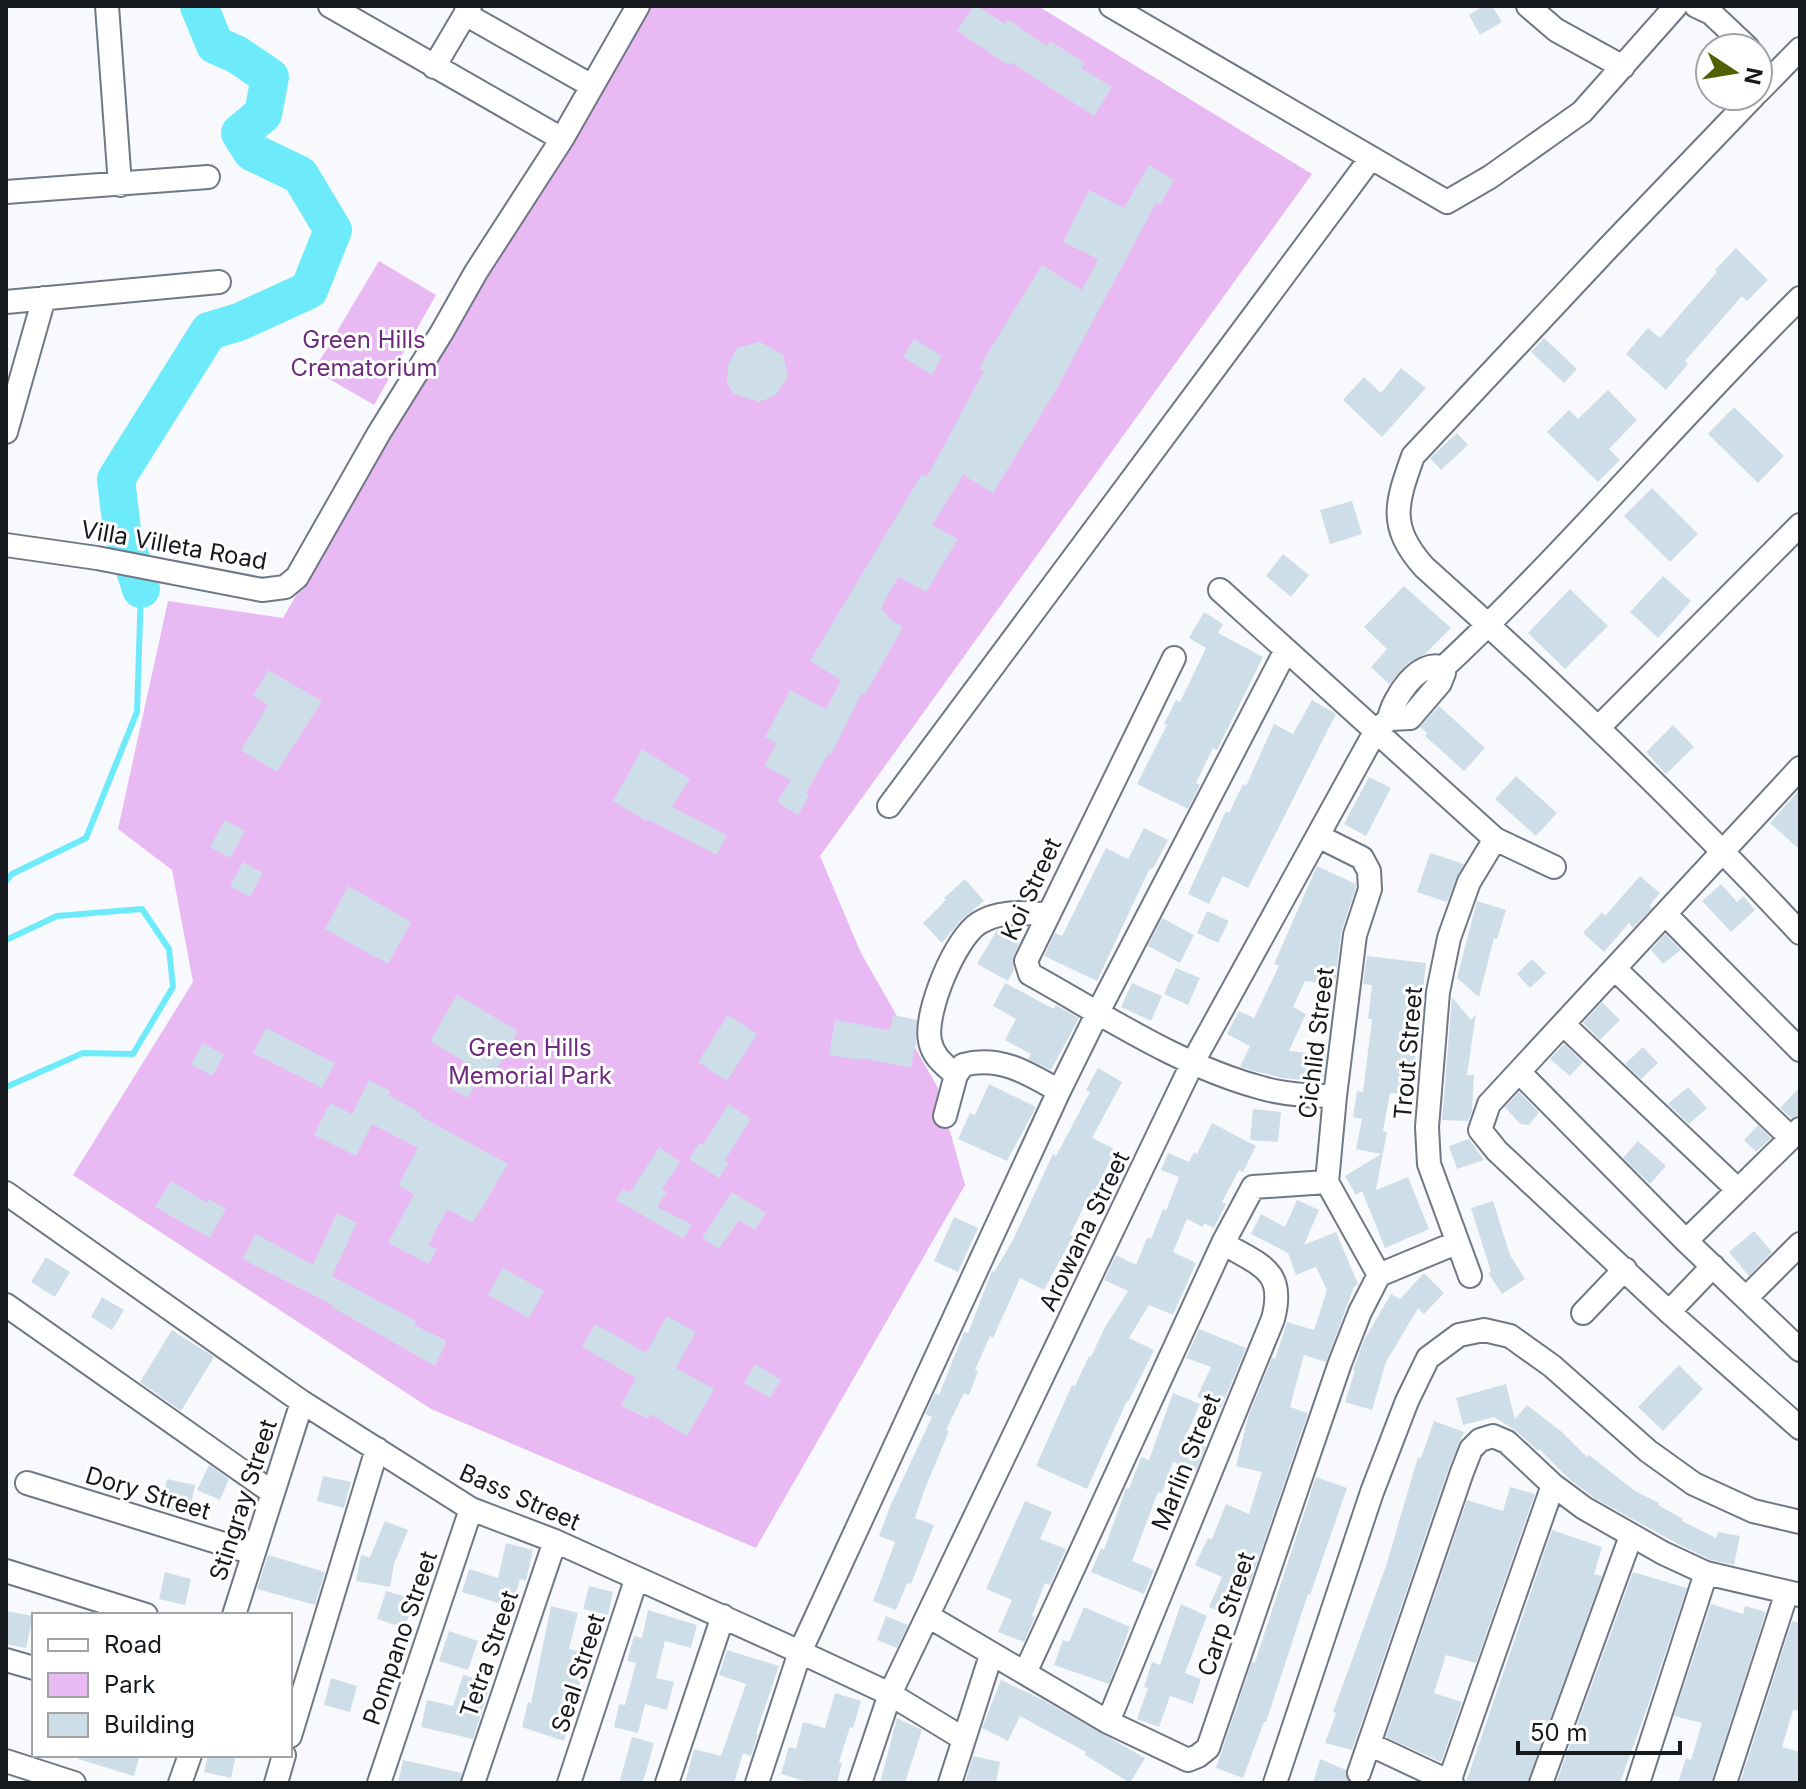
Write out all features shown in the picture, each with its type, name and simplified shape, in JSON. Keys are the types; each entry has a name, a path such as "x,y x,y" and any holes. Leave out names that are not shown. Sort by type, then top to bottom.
{"street":[{"path":"107,6 120,185"},
{"path":"330,6 562,139"},
{"path":"1111,6 1447,202 1490,177 1582,112 1676,6"},
{"path":"1528,6 1556,30 1623,67"},
{"path":"1696,6 1711,13 1731,32"},
{"name":"Villa Villeta Road","path":"6,545 97,558 262,590 285,587 297,577 476,272 562,139 632,8"},
{"path":"434,67 468,10 592,86"},
{"path":"1775,74 1800,49"},
{"path":"1739,112 1413,456 1402,488 1398,522 1407,548 1424,567 1598,728 1723,850 1800,933"},
{"path":"889,806 1371,158"},
{"path":"6,192 208,177"},
{"path":"6,302 219,282"},
{"path":"6,432 44,298"},
{"name":"Arowana Street","path":"860,1783 890,1694 1193,1062 1392,703 1423,668 1433,665 1443,668 1489,625 1740,357 1800,298"},
{"path":"1598,728 1800,525"},
{"path":"1220,590 1286,650 1382,725 1495,839 1554,867"},
{"path":"757,1783 800,1652 1059,1091 1286,650"},
{"name":"Koi Street","path":"1174,658 1046,914 1026,961 1027,968 1030,974 1193,1062 1260,1088 1299,1095 1335,1096"},
{"path":"1800,768 1489,1104 1480,1130 1497,1151 1669,1312 1800,1428"},
{"name":"Cichlid Street","path":"1318,836 1362,858 1369,871 1370,889 1355,935 1327,1182"},
{"name":"Trout Street","path":"1470,1276 1429,1164 1427,1127 1438,992 1449,938 1469,882 1495,839"},
{"path":"956,1075 938,1060 930,1042 930,1022 943,979 963,942 977,924 996,915 1015,912 1046,914"},
{"path":"1666,915 1800,1050"},
{"path":"1615,969 1796,1133 1686,1241"},
{"path":"1563,1024 1738,1190"},
{"path":"945,1116 956,1075 963,1065 979,1060 1020,1069 1059,1091"},
{"path":"1519,1072 1686,1241 1800,1350"},
{"path":"1025,1673 1223,1243 1253,1187 1327,1182 1379,1275 1456,1243"},
{"name":"Bass Street","path":"6,1193 302,1402 471,1509 555,1541 636,1580 723,1616 890,1694 964,1739"},
{"name":"Marlin Street","path":"1108,1722 1279,1298 1269,1272 1223,1243"},
{"path":"1746,1298 1798,1249"},
{"path":"1669,1312 1713,1266"},
{"path":"1583,1313 1625,1269"},
{"name":"Carp Street","path":"928,1616 1108,1722 1188,1760 1198,1756 1208,1748 1335,1376 1360,1312 1379,1275"},
{"path":"6,1305 273,1493"},
{"path":"1275,1783 1372,1492 1407,1401 1428,1358 1459,1335 1484,1330 1510,1336 1552,1366 1648,1451 1694,1484 1753,1511 1800,1522"},
{"name":"Stingray Street","path":"235,1613 302,1402"},
{"path":"1359,1773 1471,1449 1480,1440 1493,1436 1507,1442 1553,1485 1631,1536 1706,1573 1794,1593 1725,1783"},
{"path":"292,1729 377,1449"},
{"name":"Dory Street","path":"27,1483 253,1553"},
{"path":"1369,1744 1450,1782 1553,1485"},
{"name":"Pompano Street","path":"379,1783 471,1509"},
{"path":"1541,1783 1631,1536"},
{"name":"Tetra Street","path":"473,1783 555,1541"},
{"path":"6,1571 140,1613"},
{"path":"1638,1783 1706,1573"},
{"name":"Seal Street","path":"569,1783 636,1580"},
{"path":"667,1783 723,1616"},
{"path":"950,1783 991,1655"},
{"path":"6,1660 32,1667"},
{"path":"180,1783 189,1757"},
{"path":"276,1783 283,1757"},
{"path":"6,1761 74,1783"}],"green space":[{"name":"Green Hills Memorial Park","path":"638,6 1038,6 1312,174 820,856 861,953 938,1088 965,1185 756,1548 431,1409 73,1175 193,982 172,870 118,829 168,601 283,618"},
{"name":"Green Hills Crematorium","path":"379,261 436,295 374,405 314,370"}],"building":[{"path":"973,6 1005,24 1007,19 1047,46 1050,41 1085,63 1081,68 1112,87 1094,116 957,31"},
{"path":"1483,6 1492,6 1502,22 1480,35 1469,15"},
{"path":"1149,165 1174,180 1160,205 1156,203 1055,392 993,493 963,475 932,525 958,539 926,592 899,577 889,593 881,608 890,619 903,627 865,695 862,693 831,755 828,754 806,793 809,796 798,815 777,802 791,780 764,766 776,743 765,737 790,690 826,709 841,680 810,661 922,474 927,477 984,371 979,369 989,351 1042,265 1082,290 1098,259 1063,242 1089,190 1124,208"},
{"path":"1736,248 1768,280 1747,301 1742,296 1685,361 1688,364 1666,390 1626,354 1648,328 1660,338"},
{"path":"1544,338 1577,369 1564,383 1531,352"},
{"path":"914,339 942,356 932,375 903,357"},
{"path":"760,342 783,355 788,377 776,395 759,402 734,394 727,383 728,366 737,348"},
{"path":"1401,368 1426,388 1382,437 1343,400 1364,377 1381,393"},
{"path":"1608,390 1637,420 1609,449 1620,460 1598,482 1547,432 1569,410 1578,419"},
{"path":"1734,407 1784,456 1758,483 1708,434"},
{"path":"1457,433 1468,445 1441,470 1430,458"},
{"path":"1652,488 1698,534 1670,562 1624,516"},
{"path":"1352,501 1362,534 1330,544 1320,510"},
{"path":"1283,554 1309,575 1291,597 1266,576"},
{"path":"1663,576 1691,601 1658,638 1630,612"},
{"path":"1404,586 1451,628 1425,654 1407,664 1389,684 1371,667 1387,649 1364,627"},
{"path":"1570,589 1608,626 1565,669 1528,633"},
{"path":"1204,612 1223,624 1218,633 1263,657 1217,750 1213,748 1196,783 1200,785 1188,809 1137,784 1176,700 1180,702 1206,648 1189,638"},
{"path":"268,670 322,701 277,772 241,750 268,705 253,696"},
{"path":"1312,700 1336,714 1248,888 1223,876 1209,904 1188,894 1226,811 1229,813 1243,784 1246,786 1274,724 1293,734"},
{"path":"1439,706 1485,748 1464,771 1425,736 1427,733 1420,727"},
{"path":"1673,725 1694,747 1666,774 1646,752"},
{"path":"642,749 690,779 672,807 727,835 717,855 646,821 613,801"},
{"path":"1516,776 1557,813 1536,836 1495,799"},
{"path":"1369,777 1391,788 1366,836 1344,824"},
{"path":"1800,789 1800,850 1770,823"},
{"path":"225,820 245,831 230,858 210,847"},
{"path":"1144,828 1168,840 1154,867 1149,870 1097,981 1044,956 1055,933 1062,936 1106,848 1128,859"},
{"path":"1430,853 1464,864 1447,902 1417,892"},
{"path":"243,862 263,873 250,897 230,886"},
{"path":"1317,866 1356,884 1341,933 1335,985 1305,981 1293,1007 1306,1014 1289,1051 1326,1055 1323,1082 1282,1078 1240,1067 1250,1046 1227,1034 1239,1011 1254,1018 1279,966 1274,964"},
{"path":"1640,876 1660,893 1650,905 1652,908 1633,928 1629,923 1604,952 1583,933 1602,912 1605,916"},
{"path":"965,879 984,901 960,921 942,943 923,923"},
{"path":"1721,884 1737,902 1744,896 1755,910 1731,932 1702,901"},
{"path":"348,886 411,922 388,964 325,929"},
{"path":"1477,901 1506,910 1497,939 1494,938 1479,997 1457,978"},
{"path":"1207,911 1229,921 1218,943 1197,933"},
{"path":"1162,918 1194,935 1180,963 1148,946"},
{"path":"997,930 1020,942 1013,956 1014,970 1008,981 977,964"},
{"path":"1665,934 1681,950 1663,964 1651,950"},
{"path":"1367,956 1426,963 1411,1095 1390,1093 1383,1131 1387,1132 1376,1190 1408,1177 1429,1229 1385,1248 1362,1191 1356,1195 1345,1176 1381,1154 1356,1149 1362,1119 1353,1117 1357,1091 1363,1092 1372,1019 1368,1019 1372,985 1363,984"},
{"path":"1532,959 1546,973 1530,988 1517,974"},
{"path":"1176,968 1200,978 1188,1005 1164,994"},
{"path":"1005,983 1054,1009 1056,1005 1079,1018 1051,1070 1028,1059 1031,1054 1005,1040 1016,1019 993,1006"},
{"path":"1132,983 1162,996 1151,1021 1121,1007"},
{"path":"457,995 518,1031 492,1077 483,1072 468,1098 452,1089 467,1063 430,1041"},
{"path":"1452,997 1471,1020 1476,1014 1467,1075 1474,1075 1472,1111 1468,1121 1442,1120"},
{"path":"1602,1002 1620,1020 1600,1040 1583,1023"},
{"path":"728,1015 757,1034 727,1081 698,1062"},
{"path":"893,1015 917,1020 911,1068 829,1055 835,1020 890,1030"},
{"path":"266,1028 335,1063 322,1088 253,1053"},
{"path":"203,1043 224,1055 212,1076 191,1064"},
{"path":"1564,1044 1583,1062 1570,1076 1550,1059"},
{"path":"1643,1047 1658,1063 1641,1079 1625,1064"},
{"path":"1098,1068 1122,1082 1092,1138 1116,1150 1086,1202 1070,1235 1073,1236 1044,1290 1020,1278 993,1338 990,1336 975,1370 978,1371 969,1395 964,1393 946,1430 949,1431 915,1518 934,1525 911,1584 907,1583 896,1610 873,1601 895,1542 879,1536 932,1417 925,1414 935,1393 939,1395 992,1271 1012,1242 1053,1154 1056,1156 1090,1092 1086,1090"},
{"path":"369,1080 390,1091 388,1095 421,1113 420,1116 508,1164 473,1223 447,1209 428,1245 437,1249 429,1264 388,1243 414,1194 398,1185 418,1148 372,1124 356,1156 314,1135 330,1103 352,1114"},
{"path":"989,1084 1036,1107 1007,1161 958,1139 970,1113 975,1115"},
{"path":"1688,1087 1707,1108 1689,1124 1668,1104"},
{"path":"1800,1087 1800,1115 1791,1118 1780,1108"},
{"path":"1519,1092 1539,1112 1529,1125 1520,1124 1505,1107"},
{"path":"728,1104 751,1119 725,1160 729,1163 719,1178 689,1159 699,1143 703,1145"},
{"path":"1253,1109 1281,1112 1278,1142 1250,1140"},
{"path":"1212,1123 1256,1146 1222,1202 1226,1204 1214,1228 1204,1223 1203,1227 1187,1219 1173,1252 1196,1263 1173,1315 1149,1305 1129,1338 1154,1350 1087,1489 1036,1466 1072,1385 1075,1386 1105,1327 1128,1291 1104,1280 1116,1255 1136,1265 1163,1209 1166,1211 1179,1177 1161,1170 1168,1153 1189,1162 1194,1152 1197,1154"},
{"path":"1758,1125 1771,1138 1756,1152 1744,1140"},
{"path":"1469,1139 1484,1160 1457,1169 1449,1146"},
{"path":"1638,1141 1666,1166 1650,1184 1623,1158"},
{"path":"659,1147 680,1162 662,1189 667,1192 657,1207 691,1224 684,1239 616,1200 623,1189 630,1193"},
{"path":"171,1181 207,1203 209,1199 226,1209 210,1238 155,1207"},
{"path":"732,1192 766,1213 755,1230 739,1220 719,1249 702,1238"},
{"path":"1297,1200 1319,1210 1304,1245 1336,1232 1358,1284 1354,1287 1326,1362 1304,1355 1290,1407 1308,1413 1248,1589 1245,1588 1232,1617 1209,1607 1222,1577 1195,1565 1208,1538 1212,1539 1226,1504 1249,1514 1262,1472 1236,1466 1248,1417 1272,1358 1275,1359 1287,1322 1314,1330 1327,1290 1316,1267 1296,1275 1288,1253 1251,1234 1261,1214 1285,1227"},
{"path":"1493,1201 1510,1255 1525,1279 1502,1294 1488,1273 1491,1272 1471,1208"},
{"path":"337,1213 357,1223 332,1276 447,1341 435,1366 333,1305 242,1259 256,1234 313,1265"},
{"path":"954,1217 978,1228 958,1272 934,1261"},
{"path":"1754,1231 1772,1252 1749,1276 1729,1252"},
{"path":"46,1257 70,1272 55,1297 31,1282"},
{"path":"503,1268 544,1291 529,1318 488,1295"},
{"path":"1424,1273 1444,1293 1424,1314 1418,1308 1386,1362 1372,1410 1345,1402 1364,1340 1391,1294 1400,1299"},
{"path":"102,1297 124,1310 112,1330 91,1317"},
{"path":"667,1316 696,1332 676,1368 714,1389 687,1436 650,1414 648,1419 621,1406 636,1378 582,1347 595,1324 646,1353"},
{"path":"1199,1329 1246,1348 1221,1408 1197,1397 1211,1367 1186,1358"},
{"path":"172,1330 214,1357 181,1411 140,1382"},
{"path":"755,1364 781,1380 770,1398 744,1383"},
{"path":"1679,1365 1703,1389 1663,1431 1638,1407"},
{"path":"1506,1384 1515,1419 1527,1405 1562,1432 1587,1457 1589,1455 1635,1491 1659,1503 1682,1521 1716,1538 1718,1532 1740,1536 1734,1565 1711,1560 1596,1499 1569,1479 1539,1449 1494,1417 1463,1425 1456,1398"},
{"path":"1173,1393 1200,1404 1185,1438 1206,1447 1196,1471 1173,1462 1162,1493 1158,1492 1132,1561 1154,1570 1144,1594 1091,1572 1101,1548 1104,1550 1126,1488 1129,1489 1141,1457 1149,1460"},
{"path":"1434,1421 1464,1432 1449,1467 1352,1750 1325,1743 1336,1713 1333,1712 1386,1566 1418,1457 1421,1458"},
{"path":"209,1465 229,1479 220,1500 197,1490"},
{"path":"323,1476 351,1482 344,1508 317,1501"},
{"path":"1316,1477 1347,1488 1266,1722 1243,1778 1216,1768 1252,1662 1255,1662"},
{"path":"167,1479 195,1485 189,1514 161,1509"},
{"path":"1510,1487 1535,1494 1476,1663 1446,1655 1434,1693 1462,1702 1441,1762 1386,1737 1467,1500 1503,1511"},
{"path":"1025,1501 1052,1512 1040,1539 1066,1549 1050,1585 1045,1583 1024,1642 998,1632 1012,1600 986,1589"},
{"path":"385,1521 408,1530 394,1564 390,1587 356,1581 361,1555 370,1557"},
{"path":"1552,1530 1602,1547 1594,1574 1602,1576 1527,1783 1466,1782"},
{"path":"506,1543 533,1550 526,1581 520,1579 512,1607 462,1592 469,1569 498,1578"},
{"path":"268,1555 325,1572 315,1605 257,1589"},
{"path":"165,1572 191,1579 185,1605 159,1599"},
{"path":"1633,1572 1687,1588 1620,1783 1556,1783"},
{"path":"589,1586 613,1592 608,1615 583,1609"},
{"path":"386,1591 414,1599 405,1628 377,1619"},
{"path":"1181,1604 1207,1616 1185,1673 1201,1679 1193,1704 1170,1696 1159,1727 1137,1719 1148,1688 1144,1687 1152,1662 1160,1665"},
{"path":"1711,1604 1743,1614 1745,1606 1766,1612 1711,1783 1678,1783 1686,1758 1691,1760 1702,1723 1674,1716"},
{"path":"551,1606 578,1613 569,1649 591,1654 564,1741 522,1727 528,1702 531,1703"},
{"path":"1084,1607 1130,1627 1109,1684 1054,1665 1063,1640 1069,1642"},
{"path":"648,1610 697,1625 691,1648 665,1641 656,1678 674,1682 667,1710 645,1704 638,1733 614,1727 619,1704 625,1705 636,1663 627,1661 634,1636 642,1638"},
{"path":"6,1611 32,1616 26,1648 6,1644"},
{"path":"886,1616 908,1625 897,1648 877,1640"},
{"path":"1792,1621 1800,1623 1800,1701 1797,1711 1793,1710 1782,1747 1800,1752 1800,1783 1740,1783"},
{"path":"449,1631 478,1641 468,1670 439,1661"},
{"path":"727,1650 779,1666 758,1734 751,1756 743,1753 734,1783 685,1783 694,1749 721,1756 746,1684 719,1675"},
{"path":"463,1675 491,1683 473,1739 421,1727 427,1700 453,1706"},
{"path":"331,1678 357,1686 350,1712 324,1705"},
{"path":"1001,1680 1145,1758 1130,1783 1085,1755 1086,1752 1020,1716 1008,1741 982,1728"},
{"path":"835,1693 861,1701 839,1762 842,1763 837,1783 811,1783 781,1774 789,1747 796,1749 803,1722 825,1728"},
{"path":"897,1718 922,1730 905,1783 880,1783"},
{"path":"632,1737 654,1743 646,1772 642,1783 619,1783"},
{"path":"973,1756 1000,1762 996,1783 965,1783"},
{"path":"78,1757 139,1757 134,1776"},
{"path":"208,1757 236,1757 231,1778 204,1772"},
{"path":"1320,1759 1346,1770 1349,1783 1313,1783"},
{"path":"403,1760 462,1773 459,1783 398,1783"}],"waterway":[{"path":"141,589 122,530 116,479 209,331 239,322 309,290 333,230 300,175 252,152 240,133 263,114 270,77 236,54 215,45 199,6"},
{"path":"6,881 12,874 86,838 137,712 141,589"},
{"path":"6,940 57,916 142,909 169,949 173,987 133,1054 83,1053 6,1087"}]}
